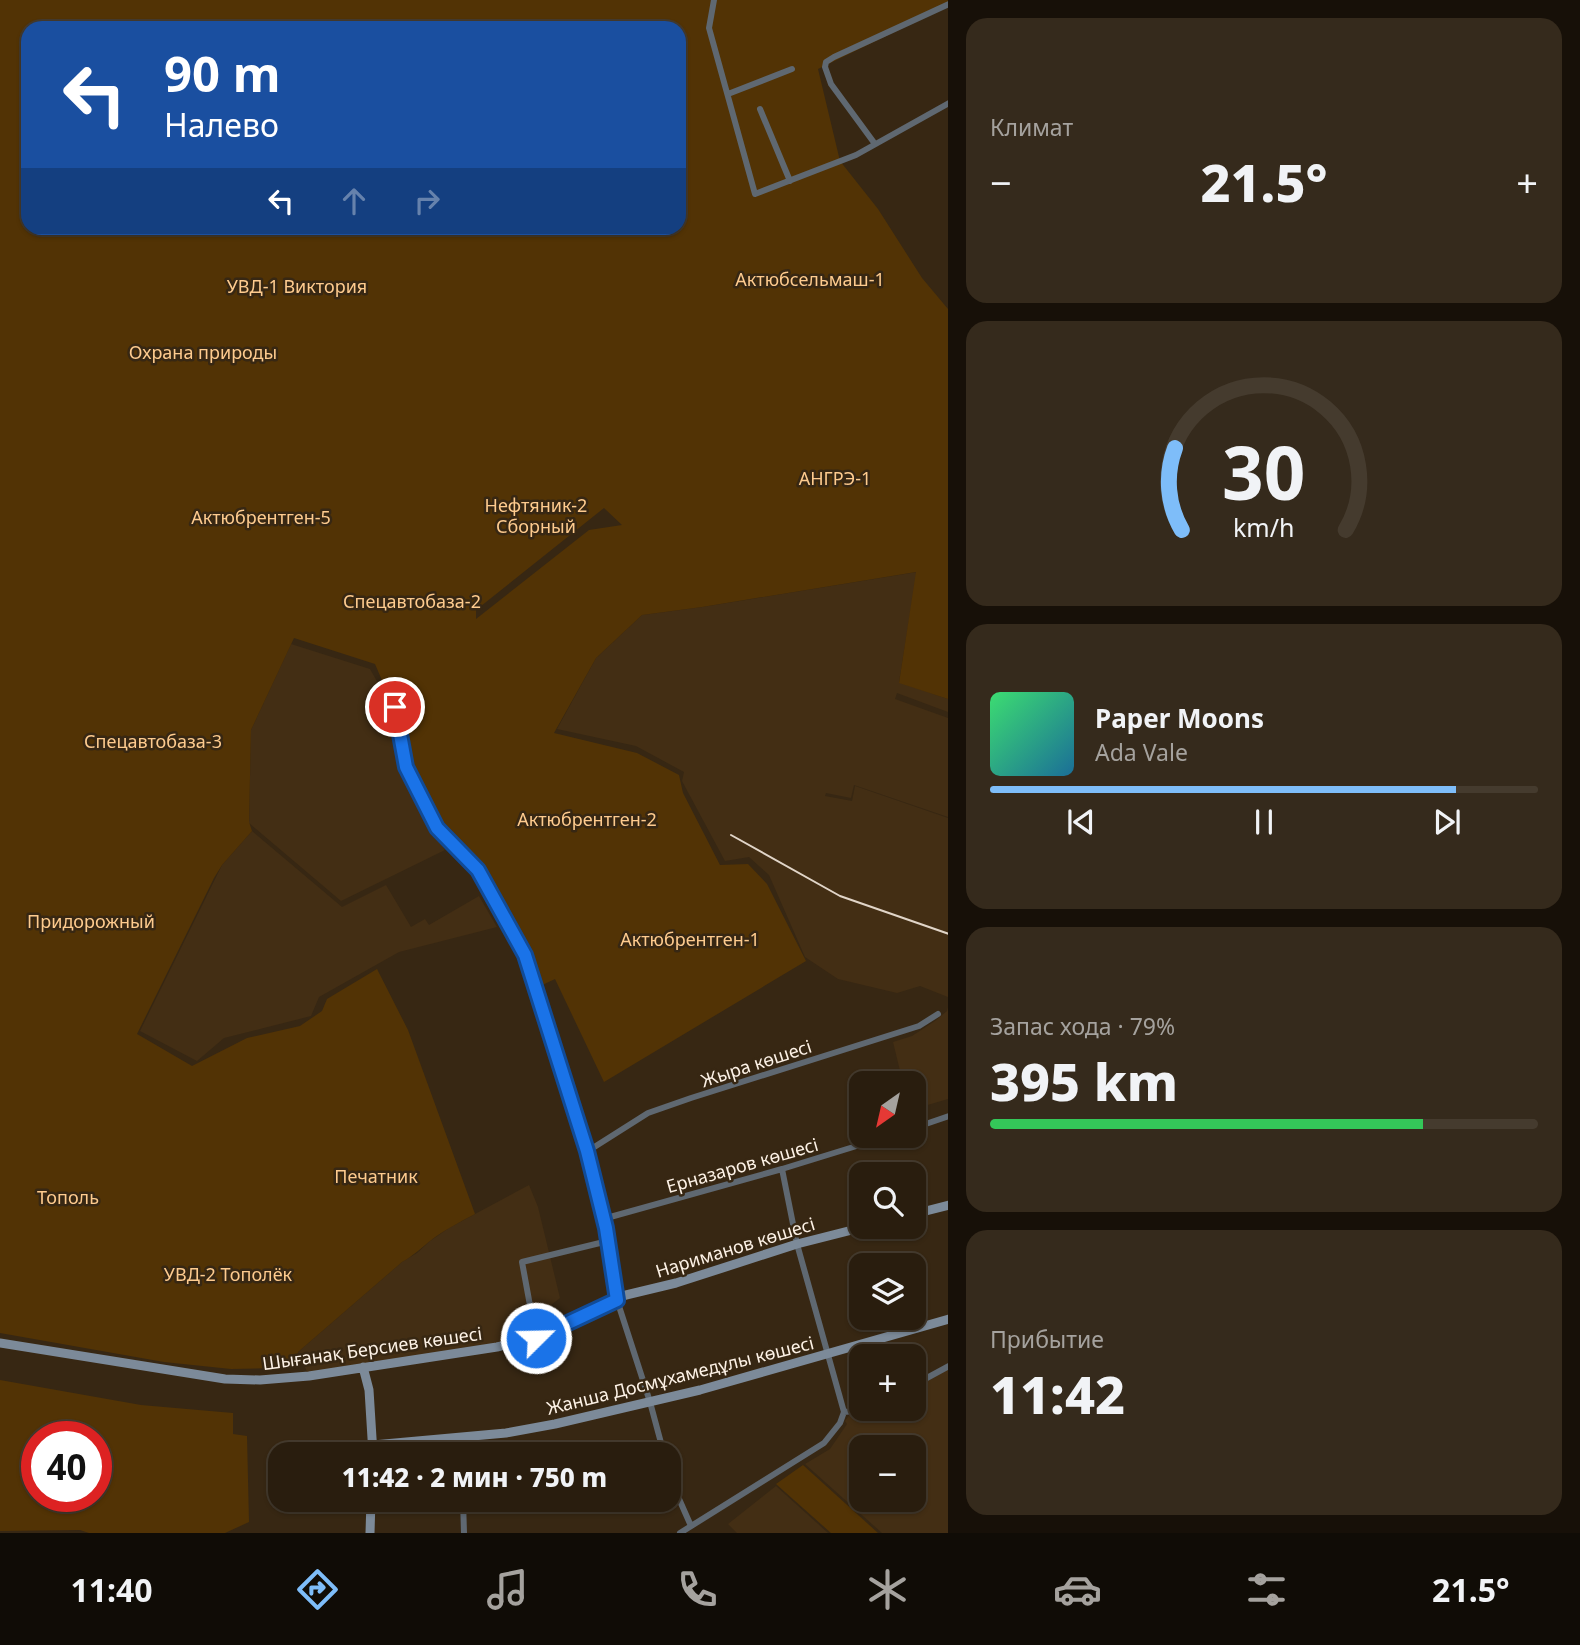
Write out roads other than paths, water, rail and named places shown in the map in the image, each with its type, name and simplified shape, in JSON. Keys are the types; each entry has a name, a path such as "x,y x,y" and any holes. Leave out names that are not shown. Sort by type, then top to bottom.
{"street":[{"path":"714,0 709,28 755,194 856,155 948,103"},
{"path":"875,144 831,83 825,67 826,62 948,4"},
{"path":"727,94 792,69"},
{"path":"760,109 790,181"},
{"path":"395,707 406,767 437,828 478,870 525,955 587,1151 608,1241 617,1300 661,1442"},
{"name":"Жыра көшесі","path":"587,1151 648,1113 919,1026 938,1014"},
{"path":"926,1124 948,1116"},
{"name":"Ерназаров көшесі","path":"603,1219 850,1148"},
{"path":"680,1533 824,1443 840,1423 844,1412 797,1244 782,1169"},
{"path":"926,1211 948,1205"},
{"name":"Нариманов көшесі","path":"617,1300 625,1295 676,1283 797,1244 849,1231"},
{"path":"536,1338 522,1262 608,1241"},
{"name":"Шығанақ Берсиев көшесі","path":"0,1343 225,1380 296,1378 536,1338 617,1300"},
{"name":"Жанша Досмұхамедұлы көшесі","path":"431,1442 506,1433 650,1402 948,1319"},
{"path":"926,1378 948,1366"},
{"path":"363,1367 369,1391 372,1442"},
{"path":"844,1412 849,1411"},
{"path":"460,1438 460,1442"},
{"path":"681,1504 691,1527"},
{"path":"370,1533 371,1512"},
{"path":"463,1512 464,1533"}],"railway":[{"path":"731,835 840,896 948,934"}],"park label":[{"name":"Актюбсельмаш-1","path":"810,279"},
{"name":"УВД-1 Виктория","path":"297,286"},
{"name":"Охрана природы","path":"203,352"},
{"name":"АНГРЭ-1","path":"835,478"},
{"name":"Нефтяник-2 Сборный","path":"536,515"},
{"name":"Актюбрентген-5","path":"261,517"},
{"name":"Спецавтобаза-2","path":"412,601"},
{"name":"Спецавтобаза-3","path":"153,741"},
{"name":"Актюбрентген-2","path":"587,819"},
{"name":"Придорожный","path":"91,921"},
{"name":"Актюбрентген-1","path":"690,939"},
{"name":"Печатник","path":"376,1176"},
{"name":"Тополь","path":"68,1197"},
{"name":"УВД-2 Тополёк","path":"228,1274"}]}
